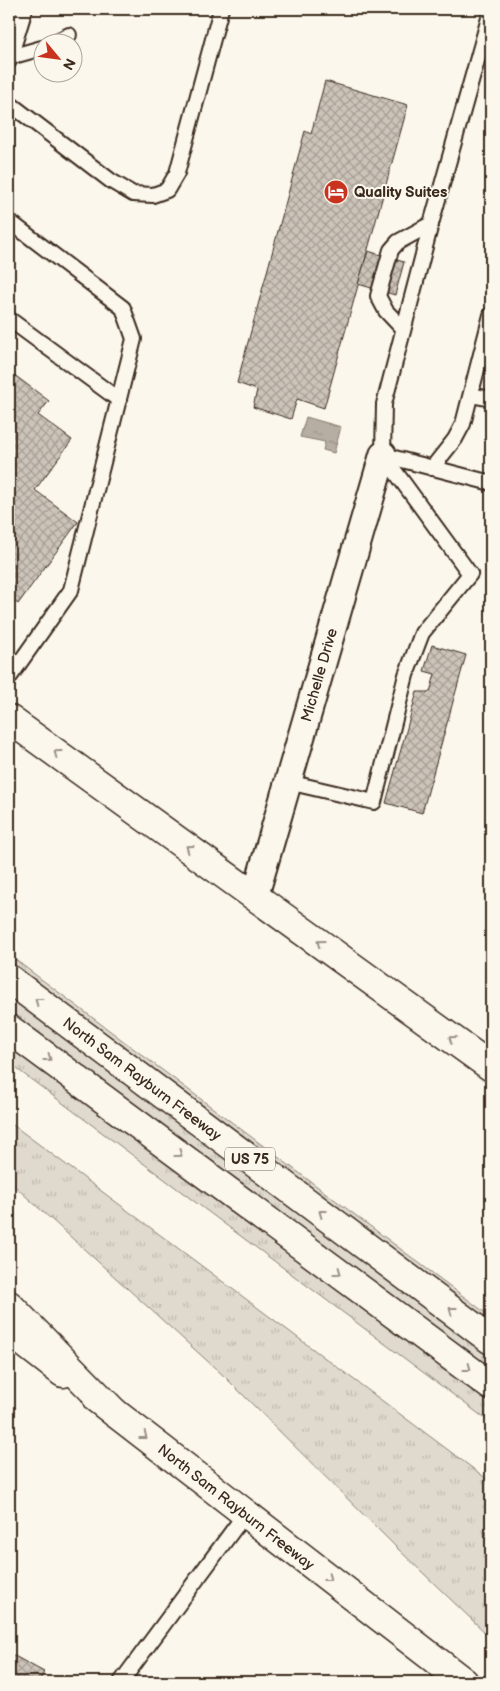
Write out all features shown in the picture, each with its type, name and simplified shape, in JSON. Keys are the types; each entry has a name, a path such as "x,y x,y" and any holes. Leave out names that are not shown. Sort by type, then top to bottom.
{"main road":[{"path":"9,719 491,1067"},
{"name":"North Sam Rayburn Freeway","path":"9,979 491,1340"},
{"name":"US 75","path":"9,1029 491,1386"},
{"path":"9,1305 115,1413"},
{"name":"North Sam Rayburn Freeway","path":"9,1330 464,1682"}],"street":[{"name":"Michelle Drive","path":"255,896 383,455"}],"lane":[{"path":"9,59 25,9"},
{"path":"9,103 111,181 133,194 153,195 167,190 177,173 221,9"},
{"path":"288,782 374,802 406,674 422,633 470,574 383,455 384,404 431,224 491,11"},
{"path":"9,59 32,51"},
{"path":"9,221 123,308 134,339 71,590 9,678"},
{"path":"403,330 386,311 378,296 390,250 398,242 431,224"},
{"path":"432,468 463,424 489,333 491,315"},
{"path":"9,319 119,400"},
{"path":"472,395 491,400"},
{"path":"383,455 491,483"},
{"path":"121,1682 245,1514"}],"green space":[{"path":"9,955 491,1317 491,1423 9,1063"},
{"path":"9,1122 491,1482 491,1638 399,1550 225,1377 9,1181"}],"water":[{"path":"306,417 341,427 334,453 323,450 325,442 300,437"}],"building":[{"name":"Quality Suites","path":"325,81 408,105 324,408 297,399 291,419 253,407 257,390 237,383 305,131 311,134"},
{"path":"368,251 404,262 395,295 358,284"},
{"path":"9,371 49,401 38,415 72,440 35,490 78,522 18,604 9,597"},
{"path":"432,645 466,655 422,813 386,803 417,692 430,692 435,674 424,671"},
{"path":"9,1653 44,1672 39,1682 9,1682"}],"place":[{"name":"Quality Suites","path":"336,192"}]}
